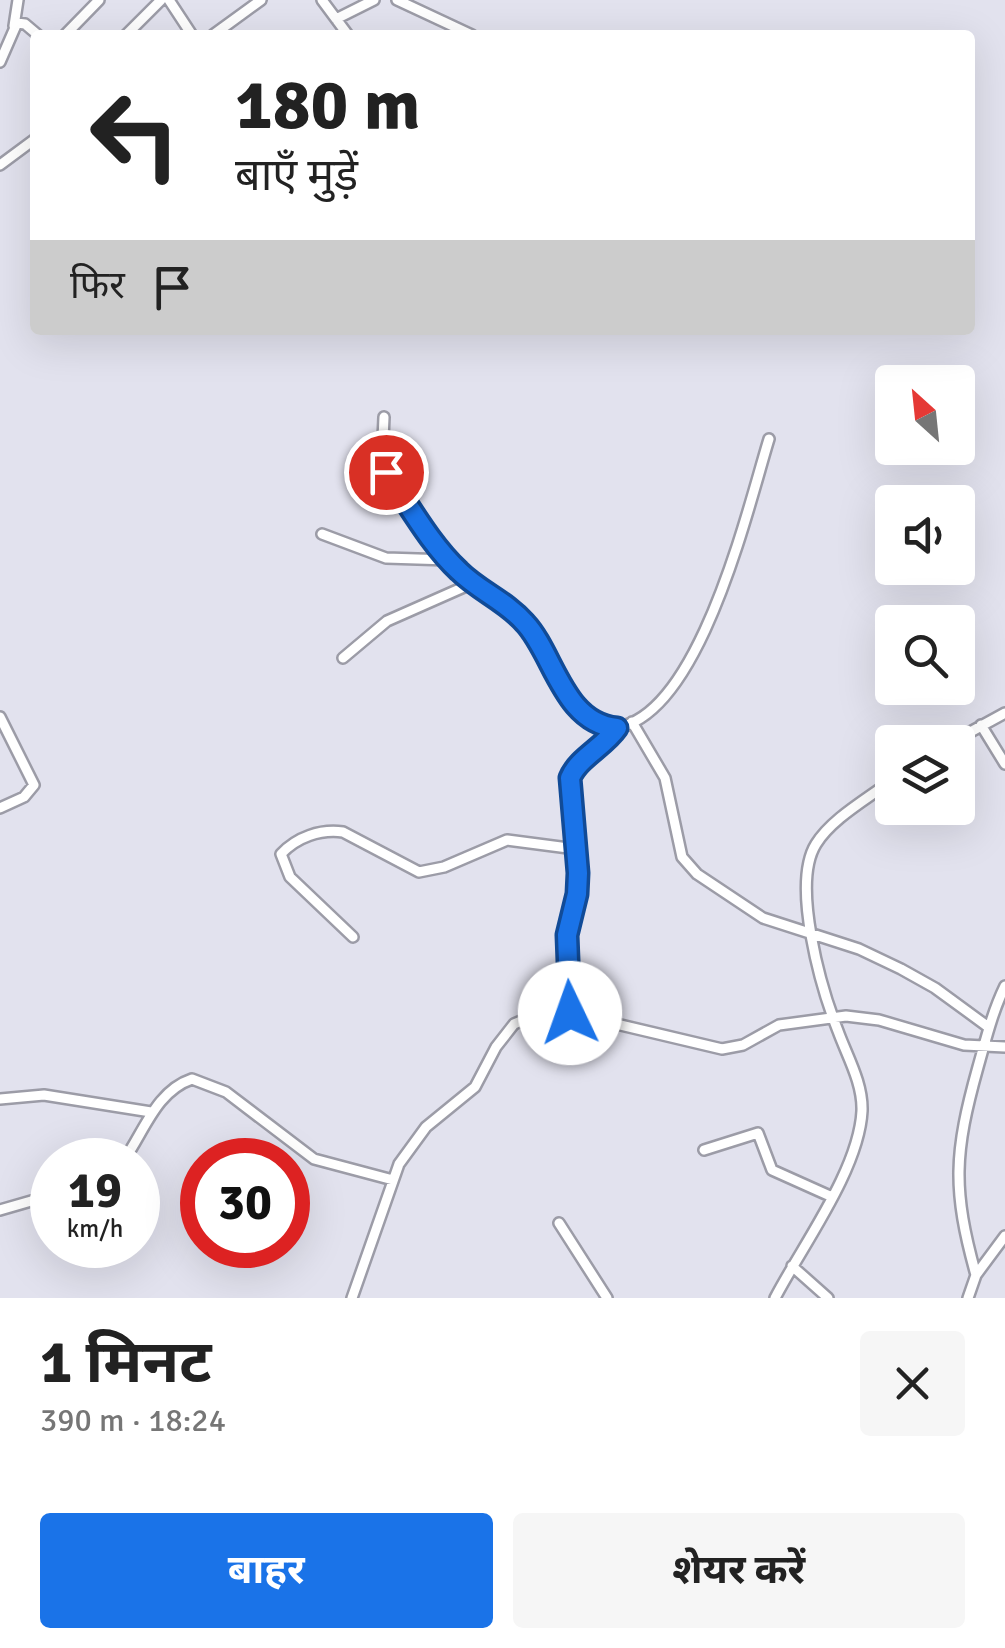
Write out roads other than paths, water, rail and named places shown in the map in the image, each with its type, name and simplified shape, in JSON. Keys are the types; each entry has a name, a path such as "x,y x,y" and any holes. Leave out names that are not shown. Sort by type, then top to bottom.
{"street":[{"path":"0,62 14,26 18,0"},
{"path":"70,30 100,0"},
{"path":"132,30 165,0 188,30"},
{"path":"220,30 261,0"},
{"path":"322,0 344,30"},
{"path":"336,18 374,0"},
{"path":"397,0 461,30"},
{"path":"14,26 21,22 31,30"},
{"path":"0,165 30,143"},
{"path":"384,417 382,462 449,560 530,628 570,698 606,726 617,728"},
{"path":"570,1013 566,945 577,894 571,773 617,728 632,722 671,686 703,640 769,439"},
{"path":"322,534 386,558 449,560"},
{"path":"344,658 387,621 473,583"},
{"path":"975,729 1005,713"},
{"path":"0,717 34,785 24,796 0,808"},
{"path":"632,722 665,778 686,865 745,909 860,949 922,980 987,1026"},
{"path":"981,725 1005,764"},
{"path":"775,1298 851,1154 862,1115 856,1076 832,1016 812,932 806,880 816,844 875,794"},
{"path":"353,937 290,876 281,854 291,843 331,830 343,832 419,872 444,868 515,838 576,849"},
{"path":"976,1275 960,1220 957,1160 987,1026 1005,986"},
{"path":"352,1298 399,1164 426,1127 475,1087 505,1033 526,1017 570,1013 722,1049 743,1045 780,1025 832,1016 879,1020 934,1039 1005,1047"},
{"path":"137,1138 152,1112 183,1082 204,1082 226,1092 314,1159 393,1180"},
{"path":"0,1098 44,1095 152,1112"},
{"path":"704,1150 758,1133 772,1170 830,1196"},
{"path":"0,1210 30,1201"},
{"path":"560,1223 607,1298"},
{"path":"968,1298 976,1275 1005,1236"},
{"path":"792,1266 828,1298"}]}
